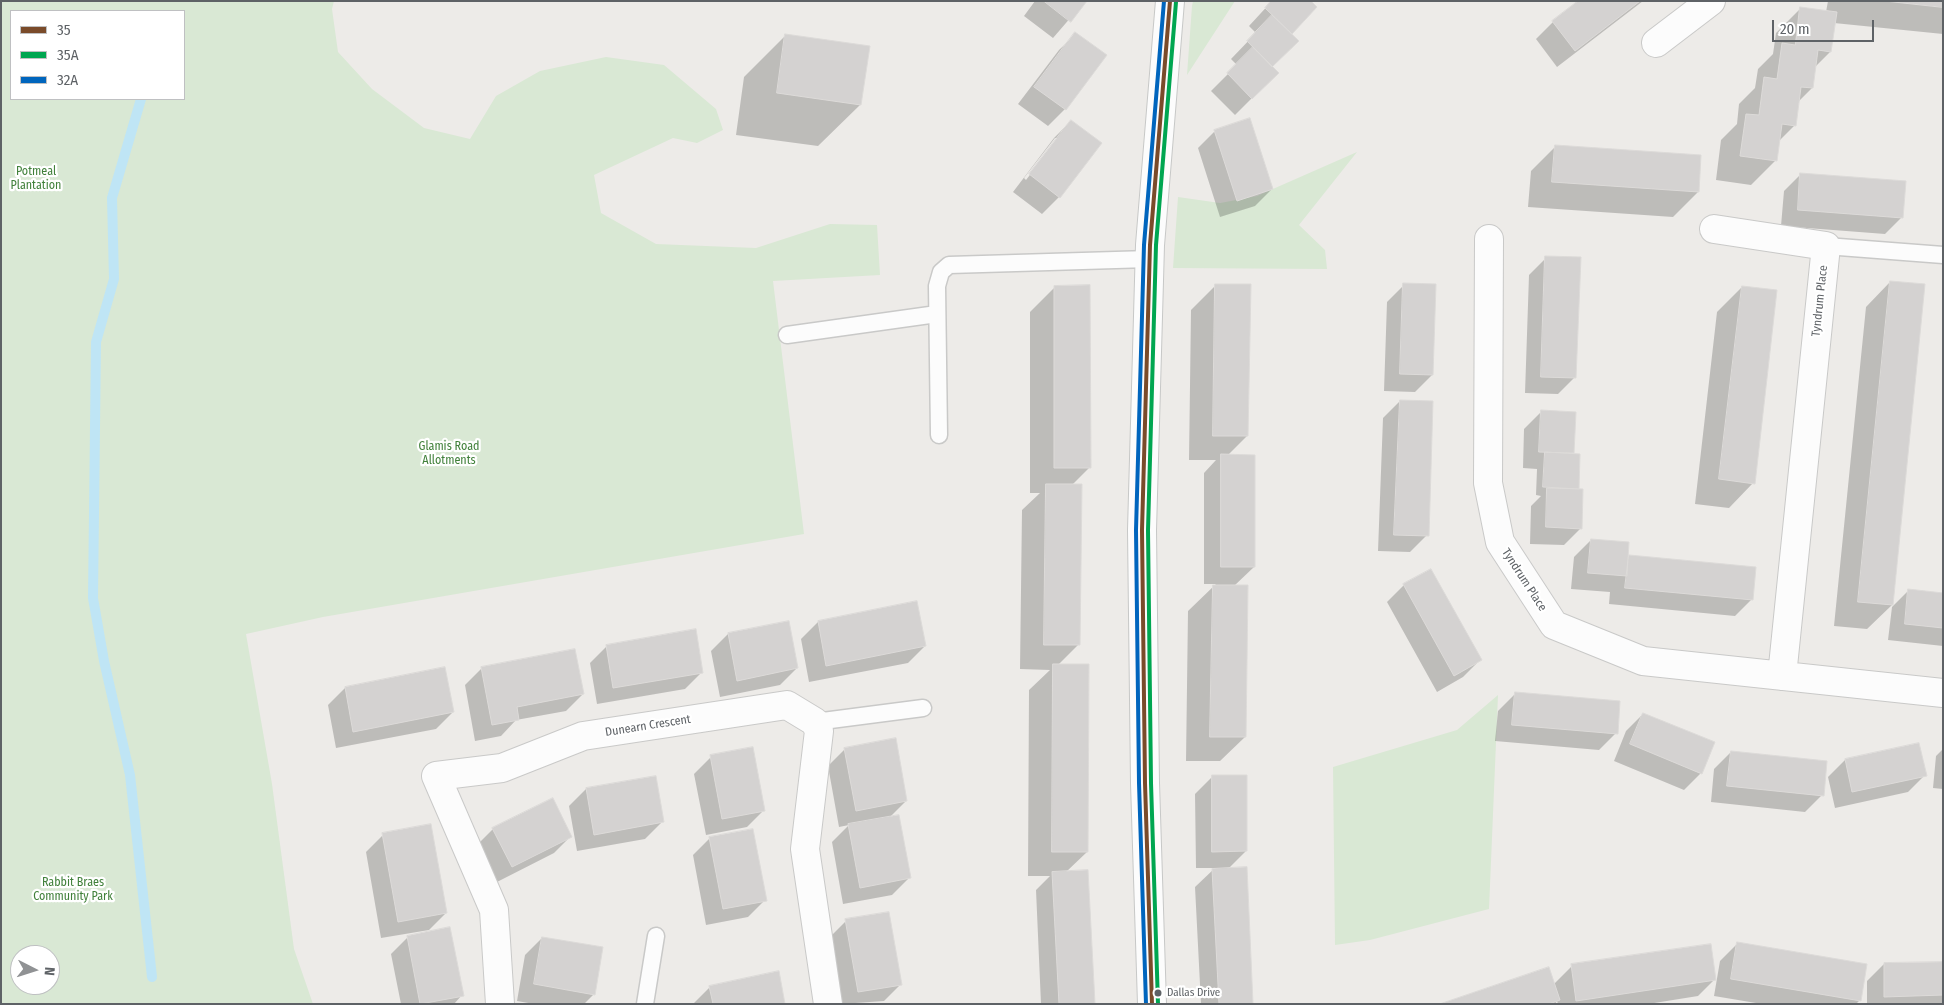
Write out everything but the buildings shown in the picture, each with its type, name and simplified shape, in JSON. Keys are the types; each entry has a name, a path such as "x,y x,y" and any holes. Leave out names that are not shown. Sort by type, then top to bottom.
{"street":[{"path":"1152,1004 1145,783 1142,540 1149,259 1170,1"},
{"path":"1656,43 1711,1"},
{"path":"1714,229 1826,246"},
{"name":"Tyndrum Place","path":"1489,239 1488,483 1500,542 1554,625 1643,661 1943,693"},
{"name":"Tyndrum Place","path":"1782,676 1826,246"},
{"name":"Dunearn Crescent","path":"500,1004 494,910 436,776 502,768 583,736 787,705 815,722"},
{"path":"815,722 819,731 805,849 828,1004"}],"lane":[{"path":"1826,246 1943,255"},
{"path":"939,436 937,286 941,272 949,265 1149,259"},
{"path":"787,336 937,314"},
{"path":"815,722 923,708"},
{"path":"644,1004 656,936"}],"green space":[{"path":"1,1 334,1 332,9 338,52 372,89 424,128 470,139 496,96 540,71 606,57 664,65 716,109 723,130 697,143 673,138 594,175 601,213 656,244 756,248 830,224 877,225 880,275 773,281 804,534 323,617 246,634 272,784 294,949 313,1004 1,1004"},
{"path":"1193,1 1235,1 1187,75 1192,6"},
{"path":"1357,152 1299,225 1325,250 1327,269 1173,268 1178,197 1220,203 1257,196"},
{"path":"1498,695 1489,909 1370,940 1335,945 1333,767 1457,730"}],"waterway":[{"path":"141,100 112,198 114,279 96,342 93,598 104,661 130,775 152,977"}],"transit line":[{"name":"32A","path":"1146,1004 1139,783 1136,530 1144,245 1164,1"},
{"name":"35","path":"1152,1004 1145,783 1142,530 1150,245 1170,1"},
{"name":"35A","path":"1158,1004 1151,783 1148,530 1156,245 1176,2"}],"place":[{"name":"Dallas Drive","path":"1158,993"}],"park label":[{"name":"Potmeal Plantation","path":"36,179"},
{"name":"Glamis Road Allotments","path":"449,454"},
{"name":"Rabbit Braes Community Park","path":"73,890"}]}
